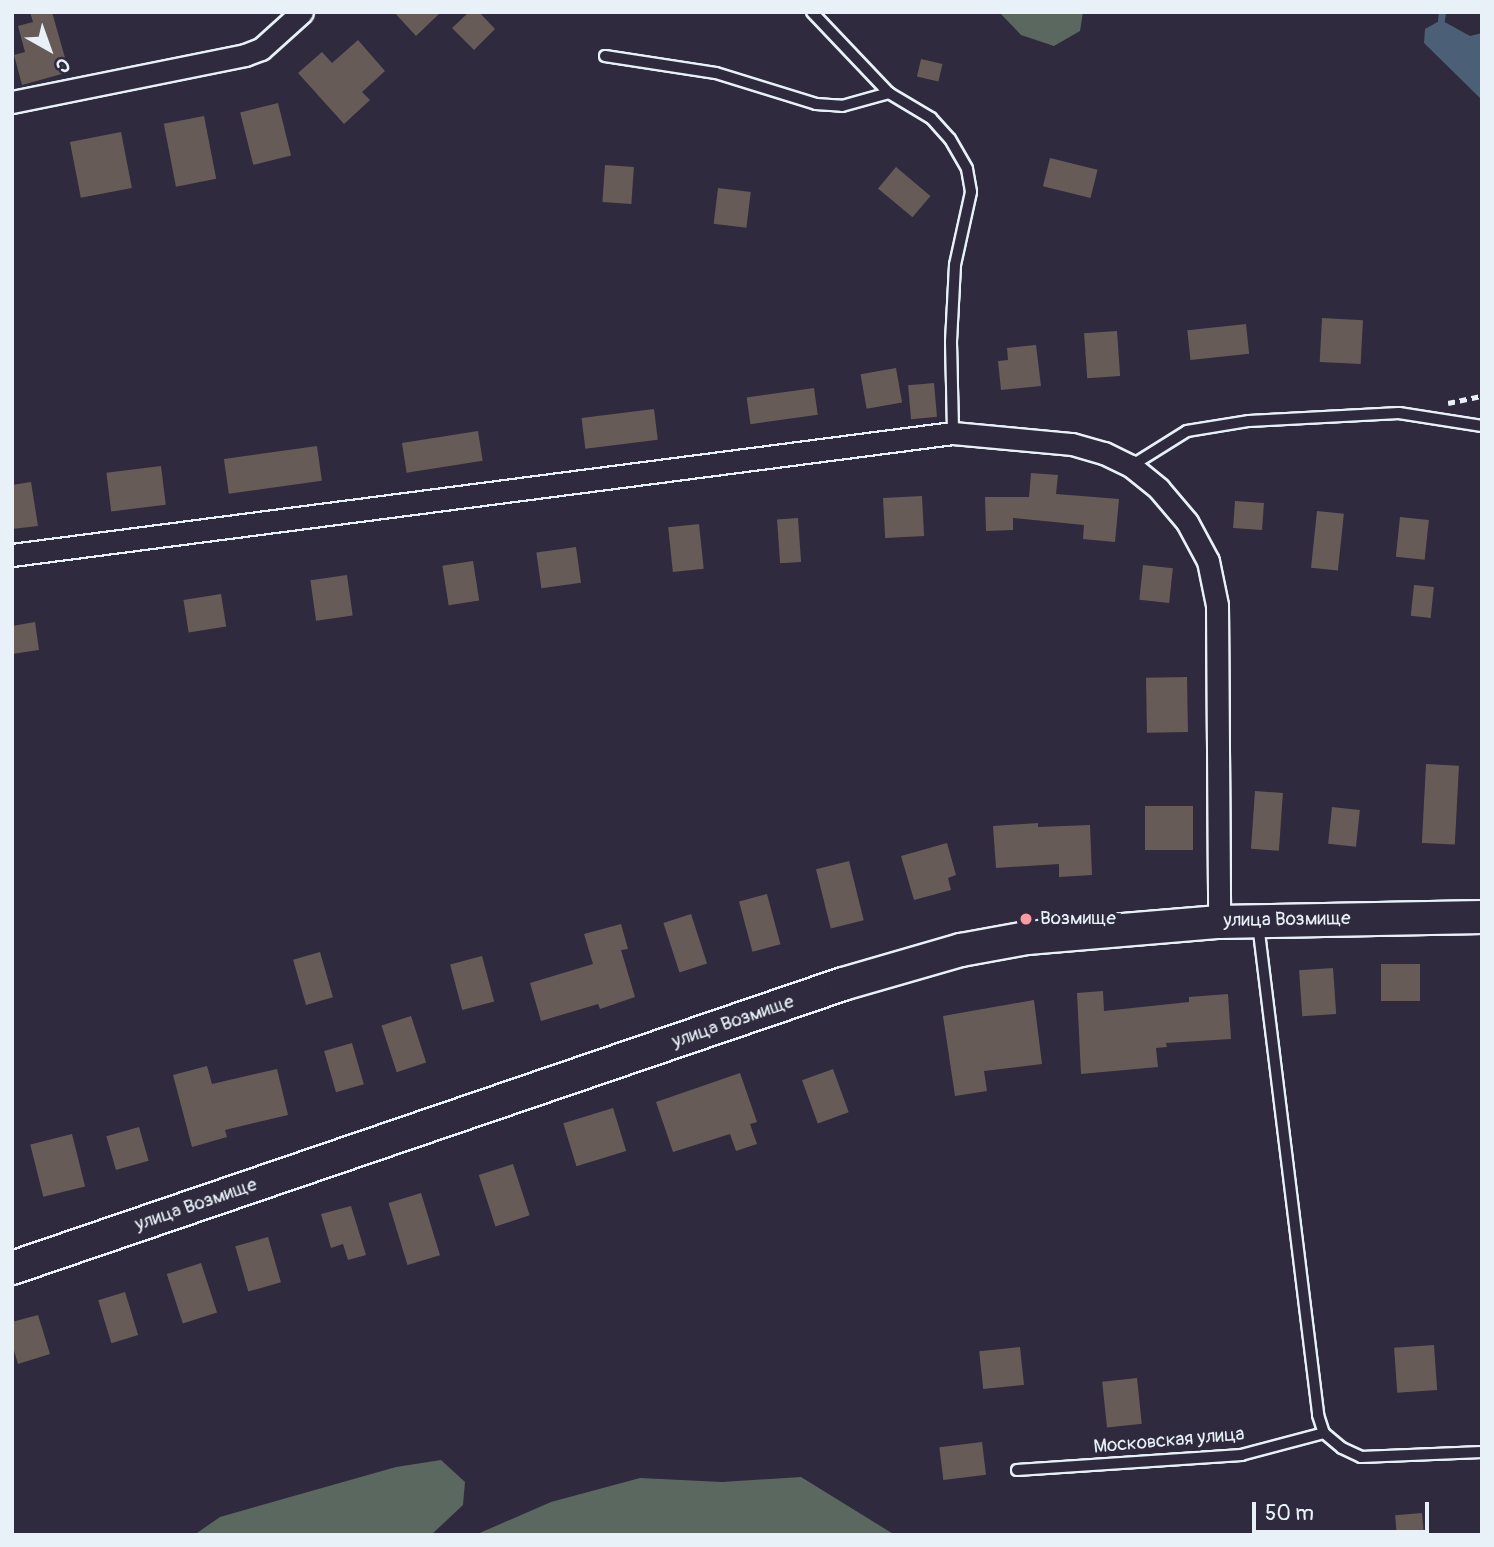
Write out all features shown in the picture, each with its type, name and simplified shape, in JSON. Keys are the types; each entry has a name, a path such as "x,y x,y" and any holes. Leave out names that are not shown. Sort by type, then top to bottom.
{"main road":[{"name":"улица Возмище","path":"12,1268 843,984 935,958 1027,938 1219,922 1482,917"}],"street":[{"path":"12,102 245,55 261,49 302,12"},
{"path":"12,555 953,433 1072,443 1104,453 1131,466 1159,489 1187,522 1208,561 1217,605 1219,922"}],"lane":[{"path":"813,12 889,93 931,118 950,139 967,169 971,192 954,278 951,342 953,433"},
{"path":"605,56 716,73 816,104 842,106 889,93"},
{"path":"1131,466 1187,431 1249,421 1399,413 1482,426"},
{"path":"1258,921 1318,1415 1324,1433 1342,1448 1362,1457 1482,1452"},
{"name":"Московская улица","path":"1017,1470 1241,1455 1324,1433"}],"shaded area":[{"path":"999,12 1083,12 1080,31 1054,46 1021,35"},
{"path":"441,1460 465,1482 463,1505 431,1535 194,1535 220,1517 396,1467"},
{"path":"801,1477 895,1535 475,1535 551,1502 640,1478 722,1482"}],"water":[{"path":"1441,20 1470,36 1482,33 1482,100 1424,43 1425,29"}],"building":[{"path":"30,12 52,12 69,72 22,85 14,55 25,52 18,26 33,22"},
{"path":"394,12 441,12 416,36"},
{"path":"469,12 479,12 495,29 474,50 452,28"},
{"path":"358,40 385,71 362,92 370,100 344,124 298,73 322,52 332,63"},
{"path":"921,59 942,64 938,81 917,77"},
{"path":"278,103 291,155 253,165 240,112"},
{"path":"204,116 216,179 176,187 164,124"},
{"path":"121,132 132,188 81,198 70,142"},
{"path":"1050,158 1098,170 1091,198 1043,186"},
{"path":"605,165 634,167 631,204 602,202"},
{"path":"896,167 930,196 912,217 878,188"},
{"path":"718,188 751,192 746,228 714,224"},
{"path":"1322,318 1363,320 1361,364 1320,362"},
{"path":"1246,324 1249,354 1190,360 1187,330"},
{"path":"1117,331 1120,376 1087,378 1084,333"},
{"path":"1036,345 1041,386 1001,390 998,361 1008,360 1007,348"},
{"path":"896,368 902,402 867,409 861,374"},
{"path":"934,383 937,417 911,419 908,385"},
{"path":"814,388 818,415 750,424 747,397"},
{"path":"654,409 658,440 585,449 582,418"},
{"path":"478,431 483,461 407,473 402,443"},
{"path":"317,446 322,481 229,494 224,459"},
{"path":"161,466 166,505 111,511 106,473"},
{"path":"1031,473 1058,475 1056,494 1119,499 1115,542 1083,539 1084,525 1013,518 1013,530 986,531 985,497 1029,497"},
{"path":"31,482 38,526 12,529 12,485"},
{"path":"922,496 924,536 885,538 883,498"},
{"path":"1235,501 1264,503 1262,530 1233,528"},
{"path":"1317,511 1344,514 1338,571 1311,568"},
{"path":"1400,517 1429,520 1425,560 1396,557"},
{"path":"798,518 801,562 780,563 777,519"},
{"path":"699,524 704,569 673,572 668,527"},
{"path":"576,547 581,583 541,588 536,553"},
{"path":"473,561 479,601 449,605 442,566"},
{"path":"1143,565 1173,568 1169,603 1139,600"},
{"path":"347,575 353,616 316,621 310,580"},
{"path":"1414,585 1434,587 1431,618 1411,616"},
{"path":"221,594 226,627 189,633 183,600"},
{"path":"35,622 39,650 12,654 12,626"},
{"path":"1187,677 1188,732 1147,733 1146,678"},
{"path":"1426,764 1459,766 1455,845 1422,843"},
{"path":"1255,791 1283,793 1279,851 1251,849"},
{"path":"1145,806 1193,806 1193,850 1145,850"},
{"path":"1332,807 1360,810 1356,847 1328,844"},
{"path":"1038,823 1038,827 1090,825 1092,875 1059,877 1059,864 996,868 993,826"},
{"path":"947,843 956,875 948,878 951,890 914,900 901,856"},
{"path":"849,861 864,920 831,928 816,869"},
{"path":"767,894 780,944 752,952 739,902"},
{"path":"691,914 707,963 679,972 663,923"},
{"path":"621,924 628,949 621,950 635,997 600,1009 598,1004 541,1021 530,983 593,964 584,934"},
{"path":"320,952 333,997 306,1005 293,960"},
{"path":"482,956 494,1001 462,1010 450,965"},
{"path":"1381,964 1420,964 1420,1001 1381,1001"},
{"path":"1333,968 1336,1014 1302,1016 1299,970"},
{"path":"1103,991 1104,1011 1189,1002 1189,997 1228,994 1231,1039 1166,1043 1167,1047 1156,1048 1158,1067 1081,1074 1077,993"},
{"path":"1034,1000 1042,1064 984,1071 987,1091 955,1096 943,1016"},
{"path":"411,1016 426,1063 397,1072 382,1026"},
{"path":"352,1043 364,1084 336,1092 324,1051"},
{"path":"207,1066 212,1084 277,1069 288,1115 225,1130 227,1137 192,1147 173,1075"},
{"path":"833,1069 849,1112 818,1124 802,1080"},
{"path":"740,1073 757,1122 750,1124 757,1144 736,1151 730,1134 673,1152 656,1102"},
{"path":"613,1108 626,1151 576,1166 563,1123"},
{"path":"139,1127 149,1161 116,1170 106,1136"},
{"path":"72,1134 85,1186 43,1197 30,1144"},
{"path":"513,1164 530,1215 495,1226 479,1175"},
{"path":"421,1193 440,1255 407,1265 388,1203"},
{"path":"351,1206 366,1255 348,1260 343,1244 331,1248 321,1214"},
{"path":"268,1237 281,1282 248,1292 235,1246"},
{"path":"201,1263 217,1312 183,1324 167,1274"},
{"path":"125,1292 138,1335 111,1343 98,1300"},
{"path":"38,1315 50,1354 18,1364 12,1344 12,1322"},
{"path":"1434,1345 1437,1390 1397,1393 1394,1348"},
{"path":"1020,1347 1024,1385 983,1389 979,1351"},
{"path":"1137,1378 1142,1424 1107,1427 1102,1382"},
{"path":"982,1442 986,1475 943,1480 939,1447"},
{"path":"1422,1513 1424,1535 1397,1535 1395,1515"}],"waterway":[{"path":"1441,20 1442,12"}],"place":[{"name":"Возмище","path":"1026,919"}]}
